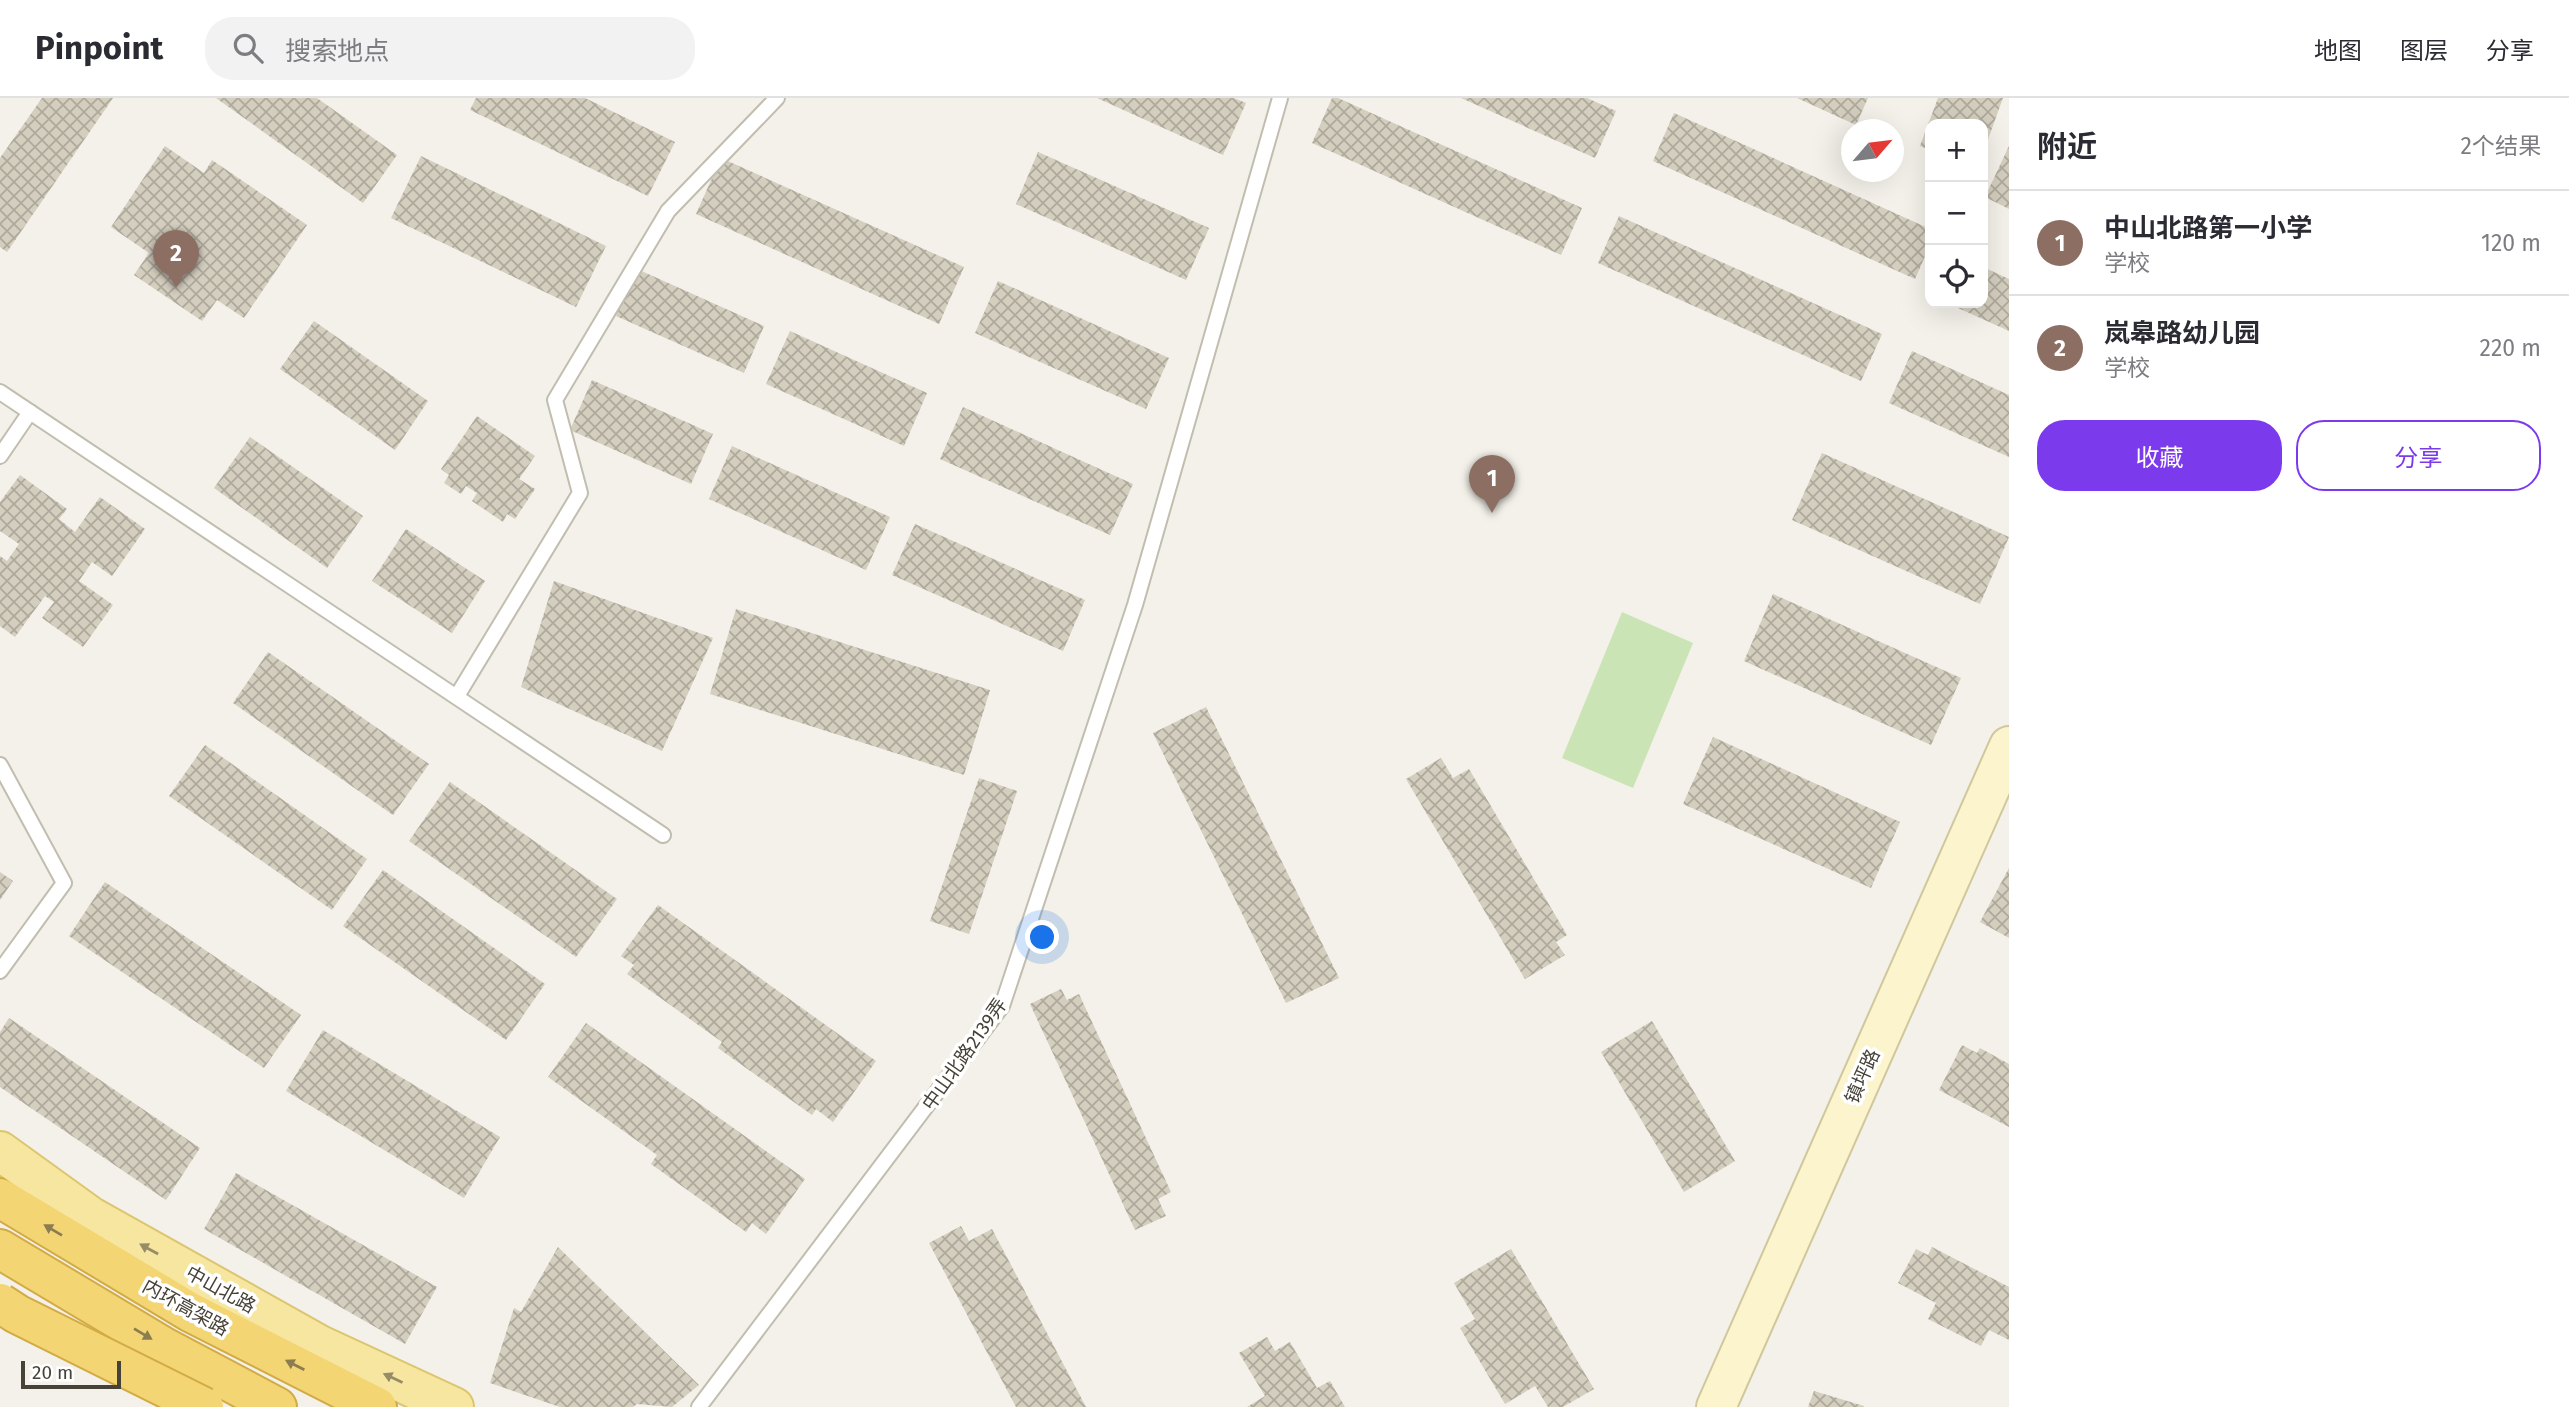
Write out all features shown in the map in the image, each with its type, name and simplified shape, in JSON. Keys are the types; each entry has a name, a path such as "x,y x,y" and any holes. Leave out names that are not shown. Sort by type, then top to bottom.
{"highway":[{"name":"内环高架路","path":"0,1198 190,1312 377,1407"},
{"path":"0,1249 164,1347 277,1407"},
{"path":"0,1301 17,1314 204,1407"}],"main road":[{"name":"中山北路","path":"0,1151 90,1216 320,1345 454,1407"},
{"path":"0,1301 88,1363 160,1407"}],"street":[{"name":"镇坪路","path":"1716,1407 2009,746"}],"lane":[{"path":"457,696 580,493 555,400 668,211 777,98"},
{"name":"中山北路2139弄","path":"699,1407 1002,1006 1135,605 1280,98"},
{"path":"0,392 663,835"},
{"path":"0,456 30,412"},
{"path":"0,765 64,883 0,971"}],"green space":[{"path":"1622,612 1693,643 1633,788 1562,758"}],"building":[{"path":"42,98 113,98 7,252 0,247 0,158"},
{"path":"216,98 317,98 397,155 363,203"},
{"path":"476,98 585,98 675,142 648,196 470,110"},
{"path":"1097,98 1234,98 1246,103 1223,155"},
{"path":"1332,98 1338,98 1582,208 1561,255 1312,143"},
{"path":"1461,98 1587,98 1616,111 1595,158"},
{"path":"1797,98 1868,98 1859,119 1843,119"},
{"path":"1938,98 2003,98 1988,139 1988,119 1930,119"},
{"path":"1674,113 1925,227 1925,256 1915,279 1653,161"},
{"path":"1925,133 1925,148 1920,146"},
{"path":"165,146 204,173 212,160 307,225 244,318 217,300 202,321 134,275 149,253 111,227"},
{"path":"2009,146 2009,209 1988,198 1988,191"},
{"path":"1038,152 1209,228 1186,280 1016,204"},
{"path":"421,156 606,246 576,307 391,218"},
{"path":"721,158 964,267 939,324 696,214"},
{"path":"1619,216 1882,334 1861,381 1598,263"},
{"path":"637,269 764,326 744,373 616,316"},
{"path":"1988,269 2009,279 2009,331 1958,308 1988,308"},
{"path":"998,281 1169,358 1146,409 975,333"},
{"path":"314,321 428,401 395,450 280,369"},
{"path":"790,331 927,393 904,446 766,384"},
{"path":"1912,351 2009,395 2009,457 1889,403"},
{"path":"592,380 713,434 691,484 570,430"},
{"path":"963,407 1133,484 1110,535 940,459"},
{"path":"477,416 535,456 519,479 535,489 515,519 507,514 503,522 472,501 477,493 466,486 461,494 444,483 449,475 441,469"},
{"path":"250,437 363,516 327,568 214,488"},
{"path":"732,446 890,517 866,570 709,499"},
{"path":"1822,453 2009,537 1980,604 1792,520"},
{"path":"20,475 67,509 59,519 75,532 100,497 145,529 112,576 92,562 79,581 113,605 83,647 42,618 54,602 45,596 15,637 0,626 0,556 7,561 19,544 0,531 0,502"},
{"path":"915,524 1085,600 1063,651 892,575"},
{"path":"406,529 485,581 452,633 372,581"},
{"path":"554,581 713,638 662,751 521,687"},
{"path":"1773,594 1961,678 1931,745 1744,661"},
{"path":"736,609 990,690 964,775 710,694"},
{"path":"268,652 429,764 393,815 233,703"},
{"path":"1206,707 1339,978 1286,1003 1153,733"},
{"path":"1713,737 1900,822 1871,888 1683,804"},
{"path":"205,745 367,859 332,910 169,796"},
{"path":"1441,758 1453,778 1469,769 1567,935 1556,942 1565,955 1525,979 1406,779"},
{"path":"979,778 1017,791 969,934 930,921"},
{"path":"450,782 617,899 576,957 409,841"},
{"path":"2009,868 2009,938 1980,922"},
{"path":"383,870 545,984 506,1040 343,926"},
{"path":"0,872 13,881 0,900"},
{"path":"105,882 301,1015 264,1068 69,936"},
{"path":"658,905 876,1061 833,1122 816,1109 812,1115 718,1048 722,1042 627,974 634,965 621,956"},
{"path":"1061,989 1067,1000 1079,994 1171,1192 1158,1199 1166,1216 1135,1230 1030,1004"},
{"path":"9,1018 200,1148 166,1200 0,1087 0,1032"},
{"path":"1652,1021 1735,1161 1684,1192 1601,1052"},
{"path":"586,1023 805,1179 766,1234 752,1223 746,1232 651,1164 657,1155 548,1077"},
{"path":"323,1030 500,1137 464,1198 286,1091"},
{"path":"1962,1045 1977,1053 1980,1048 2009,1064 2009,1127 1939,1090"},
{"path":"236,1173 437,1287 405,1344 204,1229"},
{"path":"961,1226 969,1241 992,1229 1086,1407 1016,1407 929,1243"},
{"path":"558,1247 699,1385 672,1407 637,1404 633,1407 560,1407 490,1383 514,1308 521,1312"},
{"path":"1932,1247 2009,1287 2009,1340 1989,1330 1981,1346 1928,1319 1936,1303 1898,1283 1916,1249 1928,1255"},
{"path":"1511,1249 1594,1389 1563,1407 1548,1407 1535,1386 1505,1404 1460,1328 1475,1319 1454,1283"},
{"path":"1267,1337 1275,1351 1290,1342 1317,1388 1330,1381 1345,1407 1247,1407 1265,1396 1239,1353"},
{"path":"1814,1391 1864,1406 1864,1407 1808,1407"}],"place":[{"name":"岚皋路幼儿园","path":"176,288"},
{"name":"中山北路第一小学","path":"1492,513"}]}
